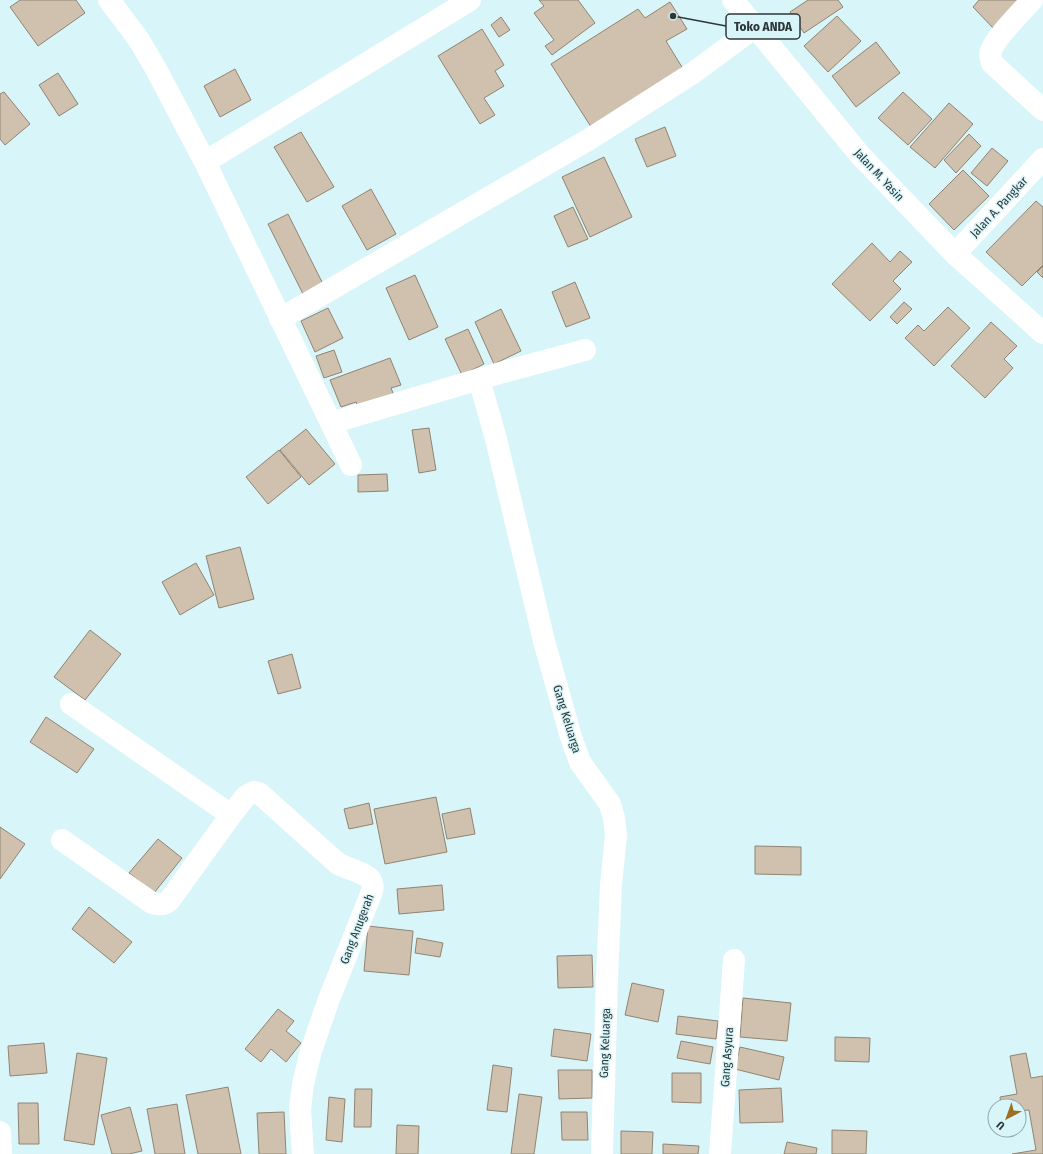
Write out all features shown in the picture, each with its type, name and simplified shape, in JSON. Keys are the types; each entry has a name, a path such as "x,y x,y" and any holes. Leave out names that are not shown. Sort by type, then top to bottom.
{"street":[{"path":"205,162 470,0"},
{"name":"Jalan M. Yasin","path":"732,0 860,155 955,254 1043,332"},
{"path":"1032,0 1004,32 991,50 990,56 992,63 1043,110"},
{"path":"114,7 139,40 205,162 351,466"},
{"path":"280,319 427,235 626,116 693,73 754,28"},
{"name":"Jalan A. Pangkar","path":"955,254 1043,159"},
{"path":"331,423 479,379 585,350"},
{"name":"Gang Keluarga","path":"479,379 496,439 544,641 571,737 580,762 610,804 614,818 616,835 611,893 607,979 602,1154"},
{"path":"71,704 230,815"},
{"name":"Gang Anugerah","path":"62,840 152,903 159,905 164,904 169,901 230,815 246,796 254,792 259,793 337,864 366,875 372,882 373,886 370,898 329,999 311,1051 303,1084 300,1109 303,1154"},
{"name":"Gang Asyura","path":"720,1154 734,960"},
{"path":"0,1132 1,1154"}],"building":[{"path":"20,0 76,0 85,13 38,46 10,7"},
{"path":"539,0 578,0 595,23 552,55 545,46 554,40 534,13 544,6"},
{"path":"808,0 838,0 843,7 804,33 790,12"},
{"path":"979,0 1018,0 994,29 973,7"},
{"path":"670,2 687,29 666,41 685,72 593,130 551,64 638,9 645,18"},
{"path":"837,16 861,41 828,72 804,46"},
{"path":"501,17 510,30 499,37 491,25"},
{"path":"482,29 504,65 495,71 504,86 484,98 495,115 480,124 438,56"},
{"path":"876,42 900,73 856,107 832,76"},
{"path":"235,69 251,100 220,117 204,86"},
{"path":"58,73 78,104 59,116 39,85"},
{"path":"4,92 30,124 5,145 0,139 0,94"},
{"path":"903,92 932,119 908,145 878,118"},
{"path":"949,103 973,124 935,168 910,147"},
{"path":"665,127 676,156 647,167 635,139"},
{"path":"301,132 334,187 307,202 274,147"},
{"path":"969,134 981,146 956,173 944,160"},
{"path":"992,148 1008,161 987,186 971,173"},
{"path":"604,157 632,217 590,237 562,177"},
{"path":"963,170 989,196 954,230 929,204"},
{"path":"371,189 396,234 367,250 342,206"},
{"path":"1036,201 1043,207 1043,265 1022,286 986,252"},
{"path":"573,207 588,239 568,247 554,216"},
{"path":"288,214 325,288 305,298 268,224"},
{"path":"872,243 890,262 900,251 912,262 893,281 901,289 870,321 832,284"},
{"path":"1043,266 1043,278 1037,272"},
{"path":"415,275 438,327 409,340 386,288"},
{"path":"575,282 590,318 566,327 552,292"},
{"path":"904,302 912,309 897,324 890,317"},
{"path":"948,307 970,328 934,366 905,338 918,325 924,331"},
{"path":"328,308 343,338 315,352 301,321"},
{"path":"501,309 521,351 494,364 475,322"},
{"path":"991,322 1017,346 1004,359 1013,368 985,398 951,366"},
{"path":"468,329 484,364 462,375 445,339"},
{"path":"334,350 342,372 324,378 316,356"},
{"path":"390,358 401,385 391,388 395,398 359,412 356,402 341,407 330,380"},
{"path":"429,428 436,470 419,473 412,430"},
{"path":"306,429 335,464 309,485 280,450"},
{"path":"279,450 301,477 268,504 246,477"},
{"path":"387,474 388,491 358,492 358,475"},
{"path":"240,547 254,599 219,608 206,556"},
{"path":"196,563 214,595 180,615 162,582"},
{"path":"90,630 121,654 85,700 54,677"},
{"path":"292,654 301,688 278,694 268,661"},
{"path":"46,717 94,749 77,773 30,742"},
{"path":"436,797 447,852 385,864 374,809"},
{"path":"369,803 373,824 349,829 344,809"},
{"path":"470,808 475,834 447,839 442,814"},
{"path":"0,827 25,844 0,879"},
{"path":"158,839 182,858 154,893 129,873"},
{"path":"755,846 801,847 801,875 755,874"},
{"path":"442,885 444,910 399,914 397,889"},
{"path":"89,907 132,942 114,963 72,929"},
{"path":"368,926 413,931 409,975 364,971"},
{"path":"417,938 443,943 440,957 415,953"},
{"path":"592,955 593,987 558,988 557,956"},
{"path":"632,983 664,990 658,1022 625,1015"},
{"path":"743,998 791,1003 787,1041 740,1037"},
{"path":"278,1009 294,1021 286,1031 301,1043 286,1062 271,1049 261,1062 245,1049"},
{"path":"678,1016 718,1021 716,1039 676,1034"},
{"path":"554,1029 591,1034 587,1061 551,1056"},
{"path":"835,1037 870,1038 869,1062 835,1061"},
{"path":"681,1041 713,1047 710,1064 677,1058"},
{"path":"44,1043 47,1073 10,1076 8,1046"},
{"path":"740,1047 784,1057 779,1080 735,1069"},
{"path":"77,1053 107,1058 94,1145 64,1140"},
{"path":"1026,1053 1031,1078 1043,1076 1043,1154 1012,1154 1036,1150 1029,1110 1027,1110 1027,1098 1000,1098 1017,1094 1010,1056"},
{"path":"493,1065 512,1068 507,1112 487,1110"},
{"path":"558,1070 592,1070 592,1098 559,1099"},
{"path":"672,1073 701,1073 701,1103 672,1102"},
{"path":"228,1087 241,1154 198,1154 186,1095"},
{"path":"781,1088 783,1122 740,1123 739,1090"},
{"path":"355,1089 372,1089 371,1127 354,1127"},
{"path":"519,1094 542,1097 534,1154 511,1154"},
{"path":"329,1097 345,1099 342,1142 326,1140"},
{"path":"18,1103 38,1103 39,1144 19,1144"},
{"path":"177,1104 185,1154 155,1154 147,1109"},
{"path":"130,1107 142,1151 129,1154 112,1154 101,1115"},
{"path":"284,1112 286,1154 259,1154 257,1113"},
{"path":"561,1112 587,1112 588,1140 562,1140"},
{"path":"397,1125 419,1126 418,1154 396,1154"},
{"path":"832,1130 867,1131 866,1154 832,1154"},
{"path":"621,1131 653,1132 652,1154 621,1154"},
{"path":"787,1142 817,1148 816,1154 784,1154"},
{"path":"663,1144 699,1146 698,1154 663,1154"}],"place":[{"name":"Toko ANDA","path":"673,16"}]}
